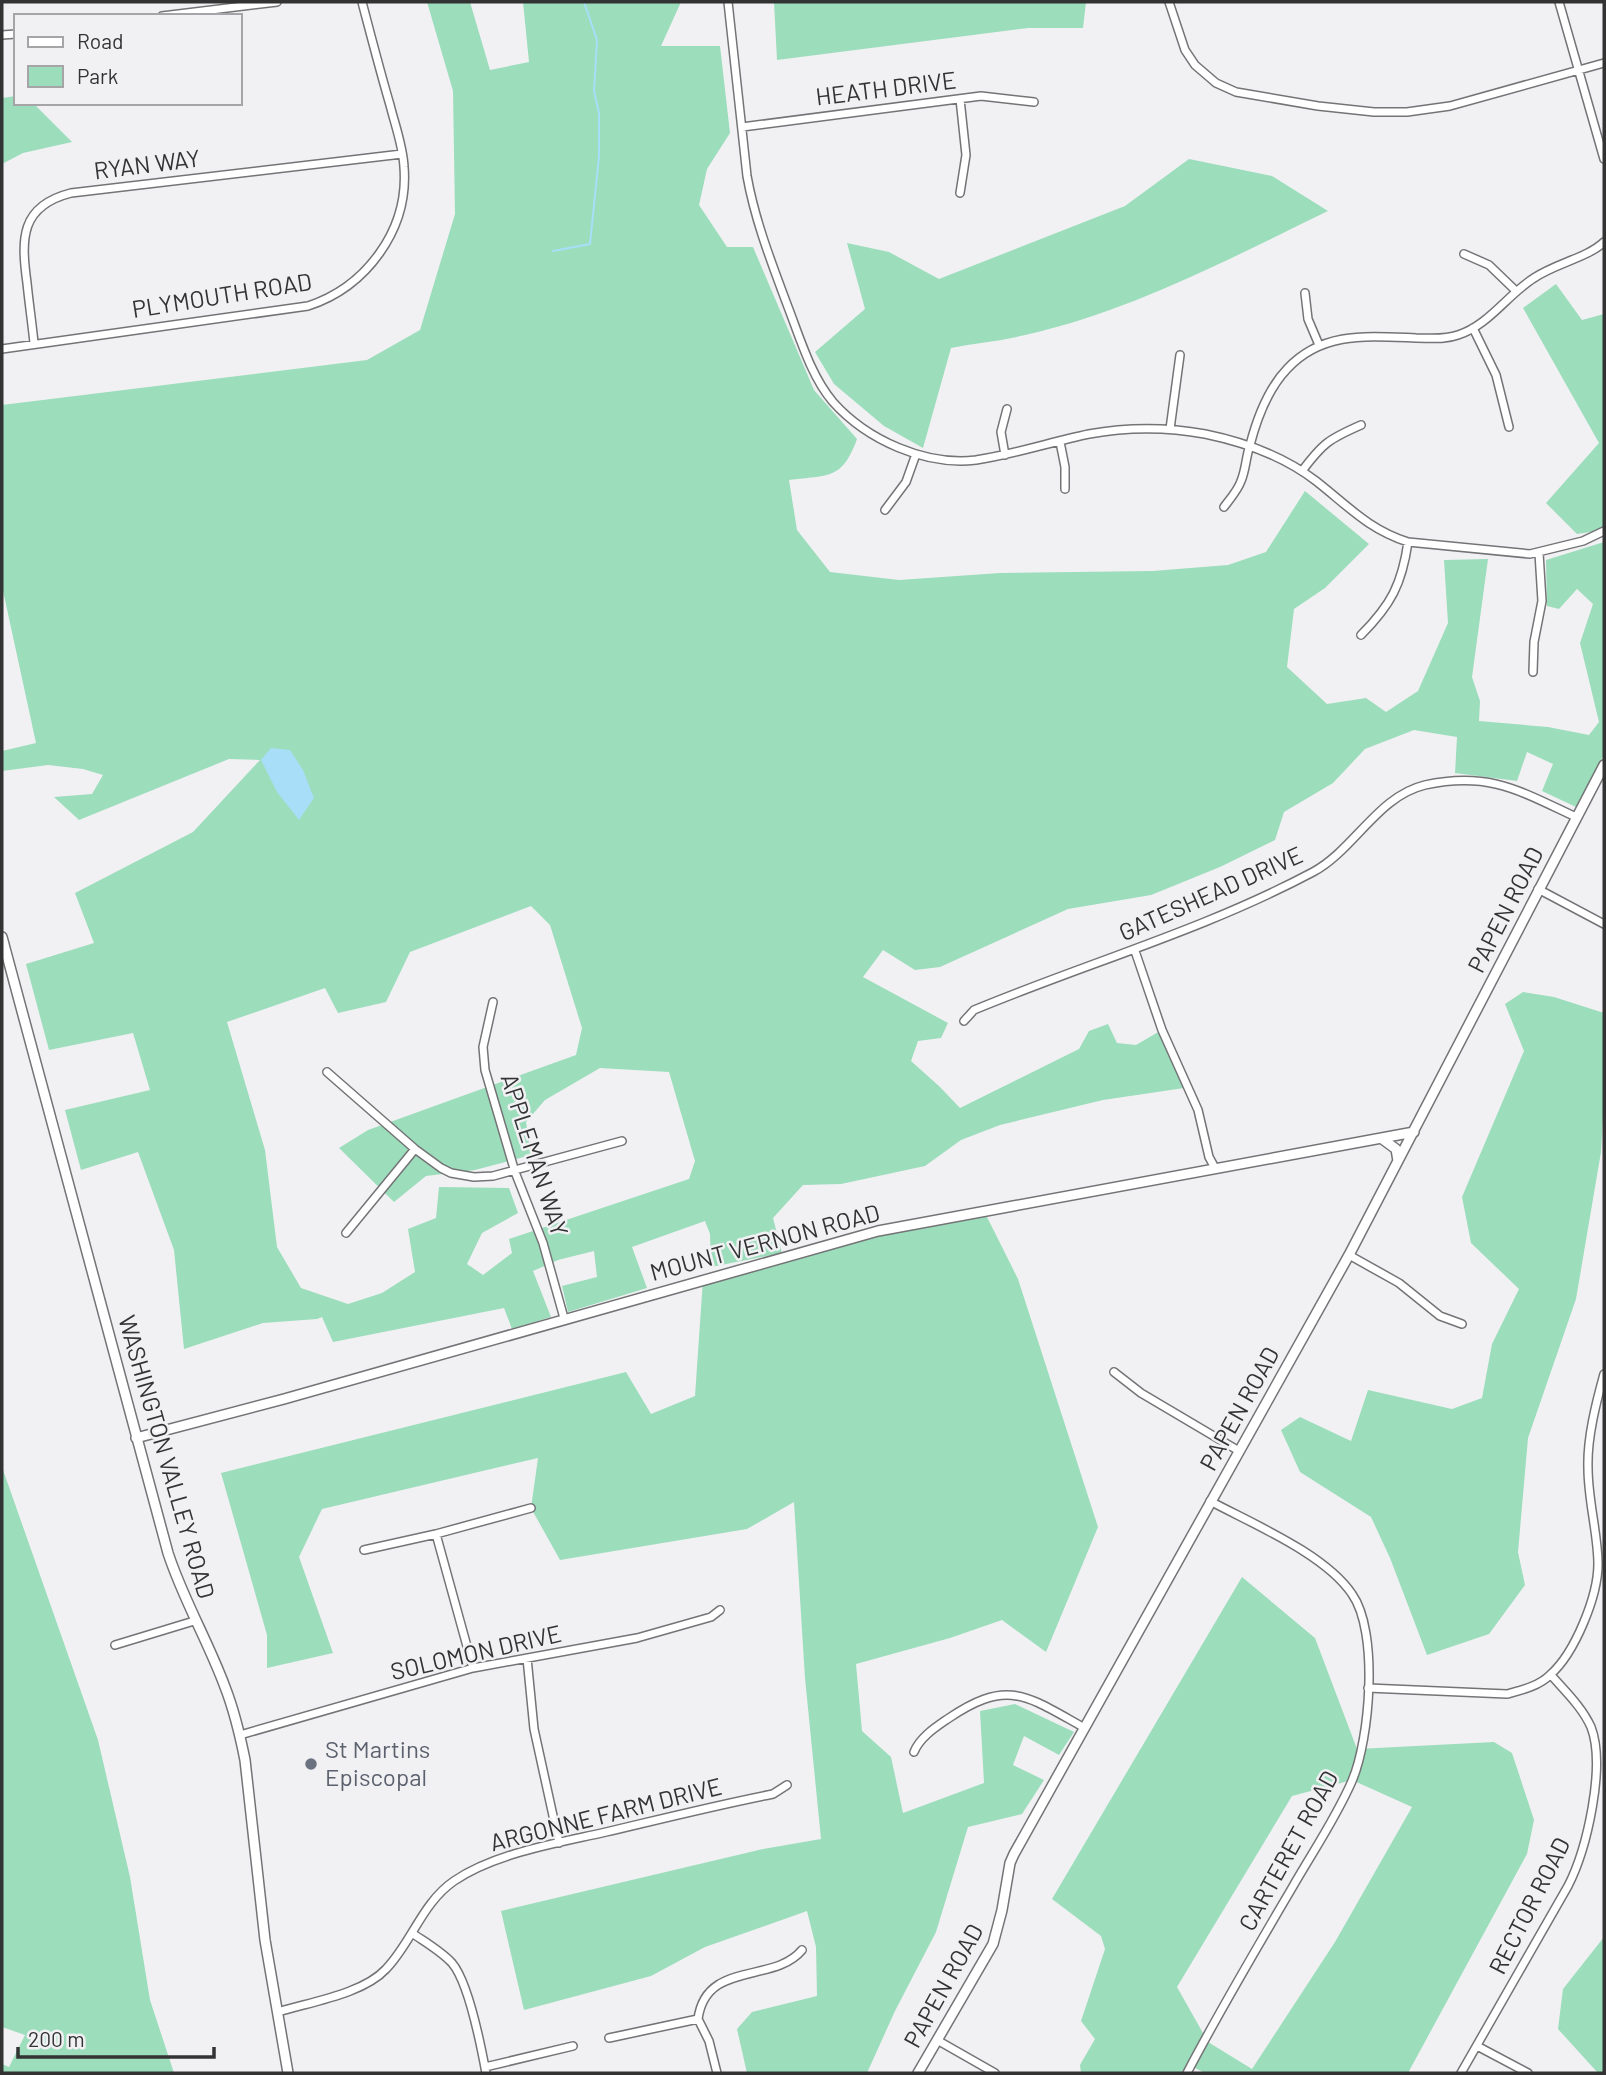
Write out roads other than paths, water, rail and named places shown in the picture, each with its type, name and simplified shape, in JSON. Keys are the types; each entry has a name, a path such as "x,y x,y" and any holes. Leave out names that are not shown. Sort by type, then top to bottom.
{"street":[{"path":"178,14 277,2"},
{"name":"PLYMOUTH ROAD","path":"2,349 308,306 348,286 367,269 383,248 395,224 405,183 402,154 362,2"},
{"path":"728,2 747,176 756,216 801,342 824,389 834,402 864,428 916,454 959,460 1005,455 1119,430 1170,429 1205,434 1249,446 1302,471 1367,523 1390,536 1408,542 1518,554 1539,553 1583,541 1604,531"},
{"path":"1169,2 1185,50 1195,65 1216,83 1236,92 1318,107 1407,112 1450,106 1604,63"},
{"path":"1559,2 1604,159"},
{"name":"HEATH DRIVE","path":"742,127 960,99 991,97 1034,102"},
{"path":"960,99 966,155 960,192"},
{"name":"RYAN WAY","path":"34,343 23,235 37,211 52,200 71,193 402,154"},
{"path":"1224,507 1241,482 1249,446 1262,409 1277,381 1298,358 1319,345 1339,339 1364,336 1445,338 1473,328 1516,291 1553,266 1590,252 1604,242"},
{"path":"1464,254 1489,265 1516,291"},
{"path":"1306,293 1308,319 1319,345"},
{"path":"1473,328 1492,363 1509,427"},
{"path":"1170,429 1180,355"},
{"path":"1005,455 1001,432 1007,409"},
{"path":"1302,471 1329,440 1361,425"},
{"path":"1060,442 1065,467 1065,489"},
{"path":"885,510 906,482 916,454"},
{"path":"1361,635 1384,610 1397,589 1408,542"},
{"path":"1533,672 1534,642 1542,601 1539,553"},
{"name":"PAPEN ROAD","path":"918,2073 993,1944 1010,1863 1083,1727 1349,1255 1604,765"},
{"name":"GATESHEAD DRIVE","path":"964,1021 974,1010 1222,916 1314,871 1334,858 1395,799 1415,788 1429,784 1490,781 1507,785 1576,817"},
{"path":"1538,890 1604,924"},
{"name":"WASHINGTON VALLEY ROAD","path":"2,937 171,1562 194,1621 224,1685 240,1735 265,1940 288,2073"},
{"path":"1135,951 1162,1030 1198,1110 1209,1157 1215,1168"},
{"name":"APPLEMAN WAY","path":"493,1002 483,1057 515,1172 543,1243 564,1318"},
{"path":"327,1072 415,1149 441,1168 463,1175 482,1177 515,1172 622,1141"},
{"name":"MOUNT VERNON ROAD","path":"136,1438 284,1399 878,1231 1414,1132"},
{"path":"1381,1138 1396,1149 1398,1161"},
{"path":"346,1233 415,1149"},
{"path":"1349,1255 1399,1283 1440,1316 1462,1324"},
{"path":"1114,1372 1141,1393 1239,1451"},
{"path":"1368,1688 1507,1694 1525,1689 1551,1675 1581,1627 1598,1566 1587,1465 1600,1407 1604,1374"},
{"name":"CARTERET ROAD","path":"1187,2073 1352,1780 1365,1724 1368,1688 1365,1629 1351,1592 1333,1573 1294,1546 1210,1501"},
{"path":"364,1550 436,1534 531,1507"},
{"path":"436,1534 473,1668"},
{"name":"SOLOMON DRIVE","path":"240,1735 473,1668 637,1637 710,1617 720,1610"},
{"path":"115,1645 194,1621"},
{"path":"527,1658 534,1729 559,1843"},
{"name":"RECTOR ROAD","path":"1461,2073 1573,1877 1590,1829 1597,1771 1595,1736 1577,1705 1551,1675"},
{"path":"915,1752 926,1736 968,1706 1000,1695 1030,1698 1083,1727"},
{"name":"ARGONNE FARM DRIVE","path":"278,2012 349,1991 377,1977 393,1962 440,1891 455,1880 497,1860 559,1843 773,1794 787,1786"},
{"path":"412,1933 453,1963 465,1988 485,2070 573,2046"},
{"path":"717,2073 709,2040 698,2019 702,2001 719,1983 790,1960 802,1950"},
{"path":"608,2039 698,2019"},
{"path":"937,2040 995,2073"},
{"path":"1477,2046 1528,2073"}],"water":[{"path":"271,748 290,750 303,770 314,798 299,820 277,792 261,760"}],"waterway":[{"path":"553,251 590,244 599,156 599,113 594,91 597,40 584,2"}],"place":[{"name":"St Martins Episcopal","path":"311,1764"}]}
